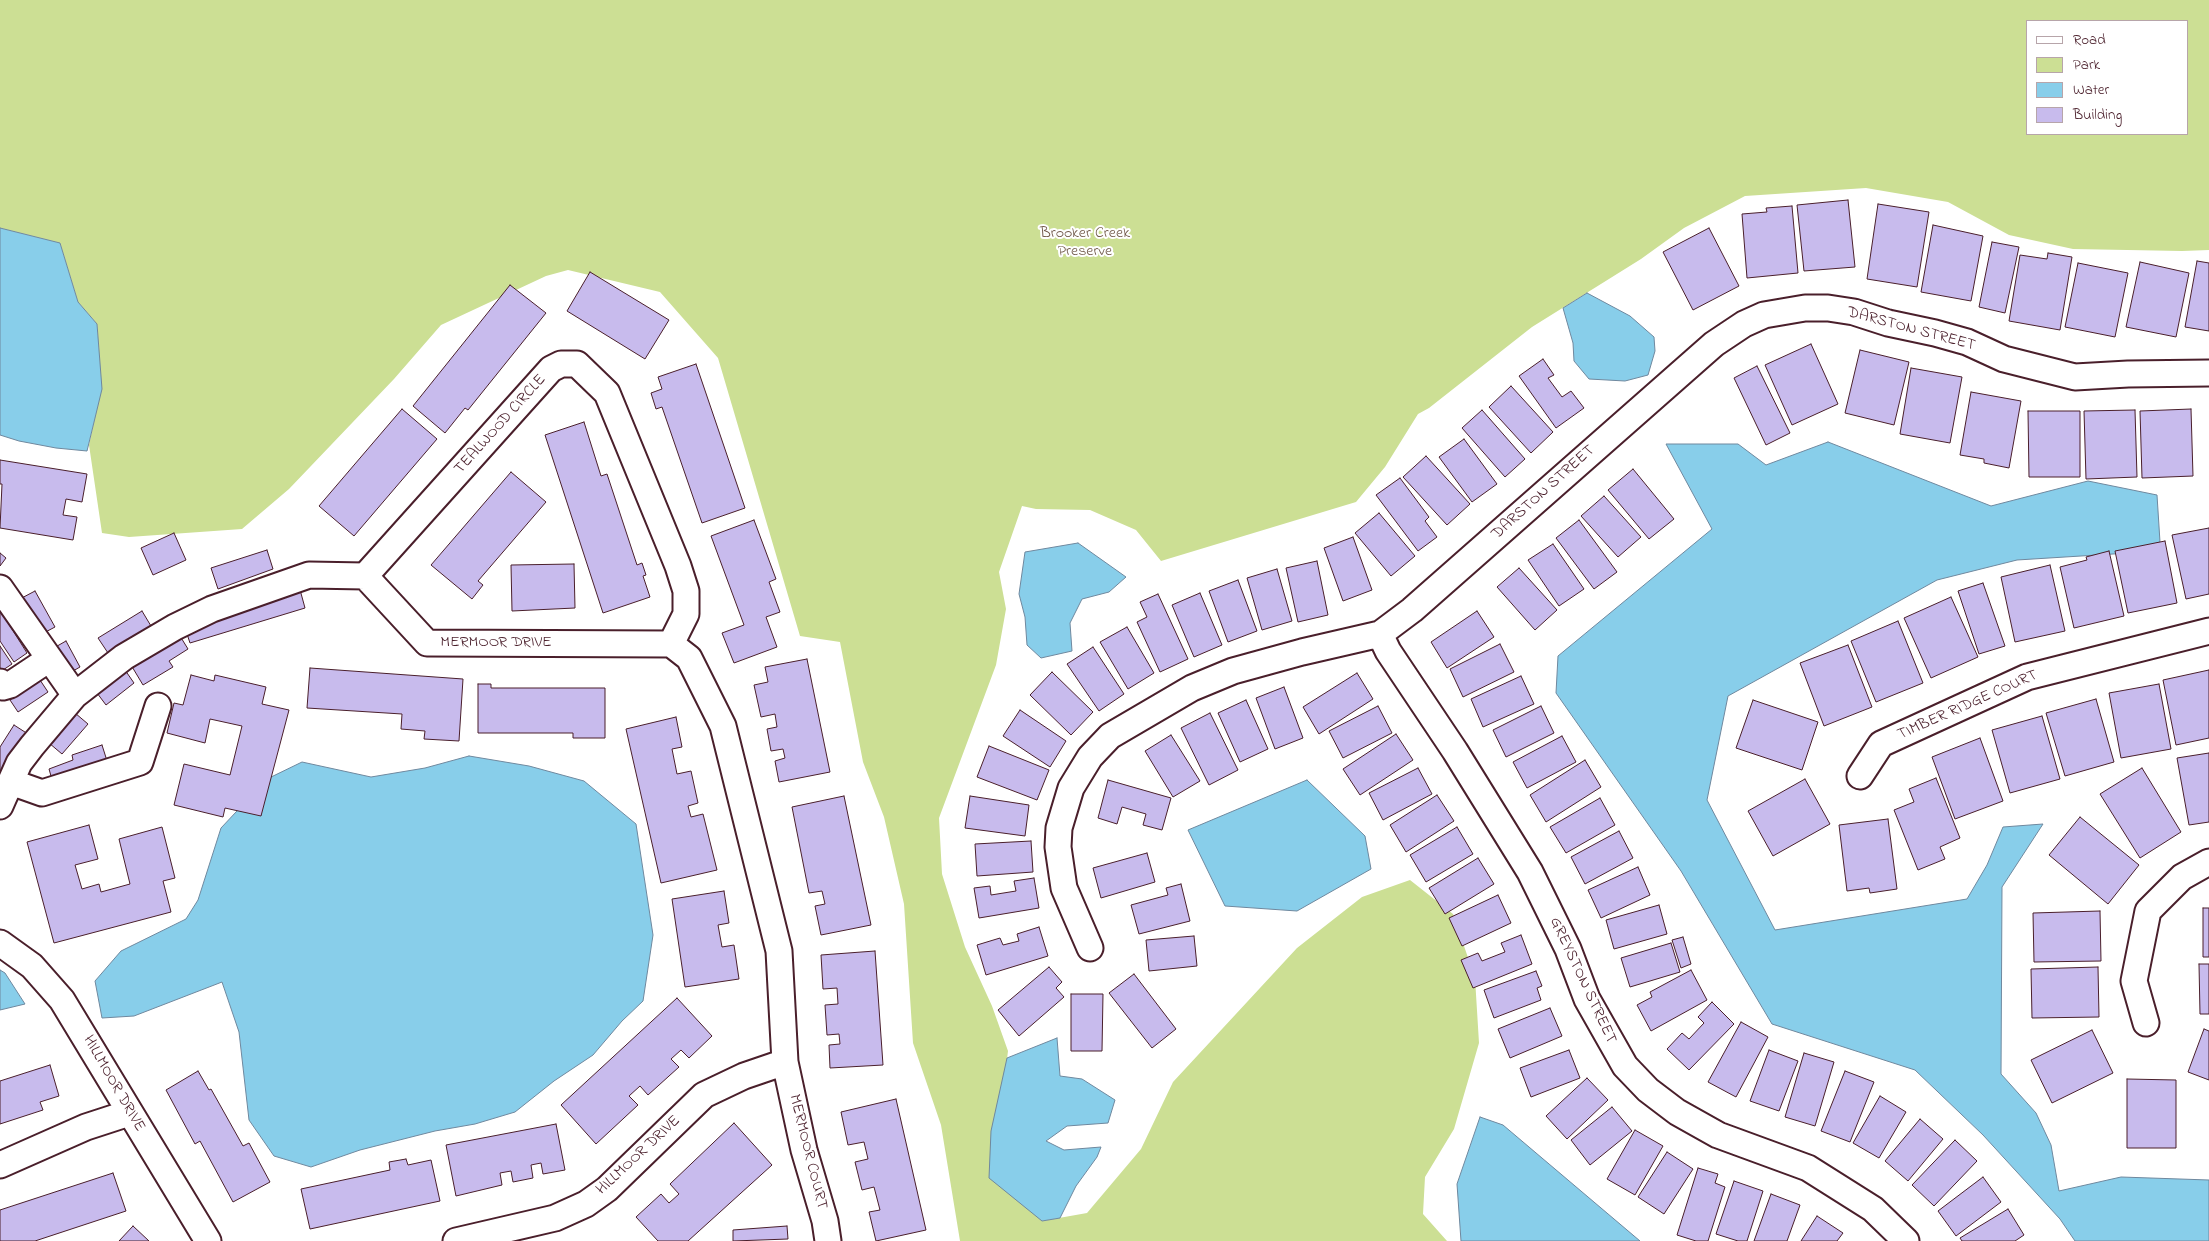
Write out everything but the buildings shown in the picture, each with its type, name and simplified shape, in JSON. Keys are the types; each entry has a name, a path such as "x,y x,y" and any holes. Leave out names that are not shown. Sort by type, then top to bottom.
{"street":[{"name":"DARSTON STREET","path":"1090,948 1064,888 1058,848 1060,828 1071,788 1090,757 1110,736 1192,688 1233,671 1302,652 1380,634 1412,610 1714,344 1744,324 1764,315 1805,308 1854,312 1888,323 1967,342 2004,359 2075,377 2209,373"},
{"name":"TEALWOOD CIRCLE","path":"365,576 551,369 561,364 577,364 590,374 607,393 678,566 686,591 686,614 671,644"},
{"path":"0,806 19,763 75,696 124,657 175,627 212,609 309,575 365,576"},
{"name":"MERMOOR DRIVE","path":"365,576 427,643 671,644"},
{"path":"0,588 75,696"},
{"name":"TIMBER RIDGE COURT","path":"1860,776 1881,744 2027,677 2209,631"},
{"name":"GREYSTON STREET","path":"1380,634 1388,651 1455,752 1530,872 1568,948 1587,999 1625,1066 1648,1090 1677,1112 1718,1135 1808,1168 1874,1208 1906,1241"},
{"path":"671,644 689,658 723,726 779,951 786,1062"},
{"path":"0,682 3,686 10,685 49,659"},
{"path":"11,782 42,793 140,762 158,706"},
{"path":"2146,1023 2134,981 2148,911 2182,877 2209,862"},
{"name":"HILLMOOR DRIVE","path":"0,943 32,966 62,1000 208,1241"},
{"name":"HILLMOOR DRIVE","path":"456,1241 555,1218 586,1204 607,1189 704,1095 744,1076 786,1062"},
{"name":"MERMOOR COURT","path":"786,1062 804,1150 825,1221 828,1241"},
{"path":"0,1164 86,1127 129,1113"}],"green space":[{"name":"Brooker Creek Preserve","path":"0,0 2209,0 2209,250 2073,249 2009,235 1948,202 1866,188 1745,196 1684,228 1641,259 1532,327 1429,408 1418,414 1385,467 1356,502 1161,561 1136,530 1090,510 1036,509 1022,506 999,572 1006,609 996,665 939,818 942,874 965,947 992,1006 1008,1051 1005,1075 1042,1221 1087,1213 1141,1149 1173,1082 1297,948 1362,897 1410,880 1453,914 1475,978 1479,1043 1454,1129 1425,1177 1423,1214 1447,1241 960,1241 941,1125 913,1043 904,904 884,817 863,762 840,642 800,636 718,358 660,292 568,270 546,276 441,325 394,379 289,489 242,529 129,537 102,533 89,445 101,389 97,324 78,302 60,243 0,228"}],"water":[{"path":"0,228 60,243 78,302 97,324 102,389 87,451 56,448 19,441 0,435"},
{"path":"1587,293 1630,316 1654,337 1655,351 1648,375 1625,381 1589,379 1574,361 1573,343 1563,308"},
{"path":"1828,442 1991,506 2088,481 2157,495 2160,542 2129,553 2017,560 1937,580 1728,696 1707,800 1775,930 1967,899 1987,865 2003,827 2043,824 2002,887 2001,1074 2036,1113 2051,1145 2059,1191 2121,1177 2209,1180 2209,1241 2075,1241 2060,1219 1983,1135 1915,1070 1772,1024 1681,871 1556,693 1558,656 1712,529 1666,444 1738,444 1766,465"},
{"path":"1078,543 1126,577 1109,592 1082,599 1070,623 1072,651 1041,658 1027,645 1025,617 1019,594 1025,552"},
{"path":"469,756 529,766 584,781 636,824 653,935 643,1001 622,1021 593,1055 554,1081 515,1112 475,1124 435,1131 360,1150 311,1167 274,1156 249,1120 239,1032 222,982 134,1016 102,1018 95,981 121,951 186,919 198,900 221,828 267,779 302,762 371,777 425,768"},
{"path":"1307,780 1365,836 1371,869 1297,911 1225,906 1188,830"},
{"path":"0,970 5,973 25,1004 0,1010"},
{"path":"1057,1038 1060,1076 1082,1079 1115,1100 1108,1123 1067,1126 1046,1141 1064,1150 1101,1147 1097,1157 1076,1186 1060,1218 1042,1221 989,1178 991,1131 1007,1058"},
{"path":"1480,1117 1503,1125 1640,1241 1461,1241 1457,1184"}]}
